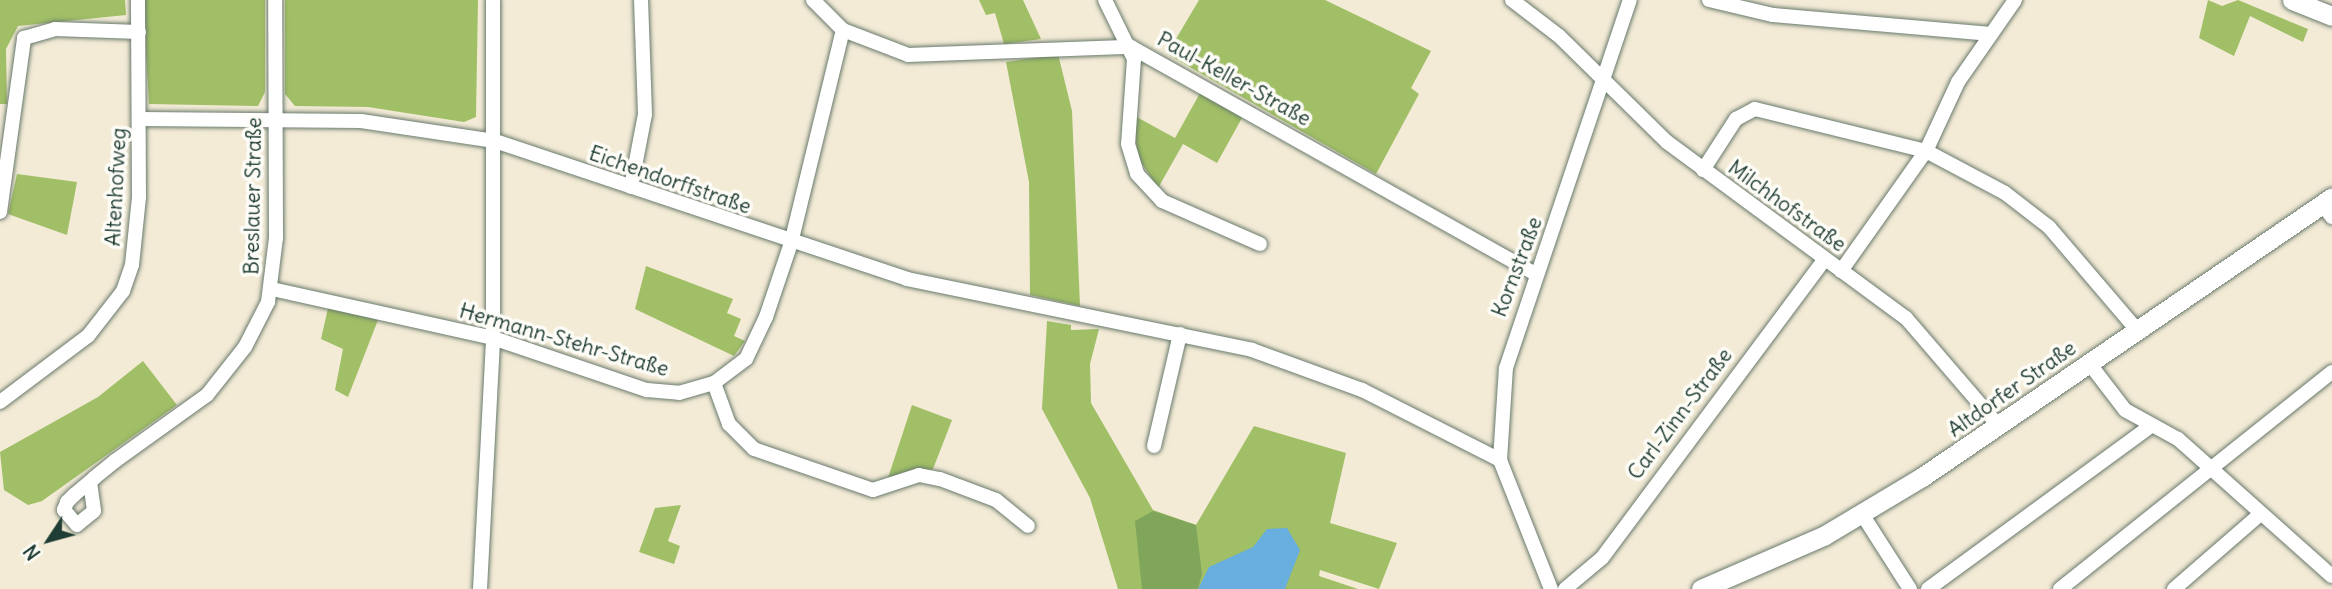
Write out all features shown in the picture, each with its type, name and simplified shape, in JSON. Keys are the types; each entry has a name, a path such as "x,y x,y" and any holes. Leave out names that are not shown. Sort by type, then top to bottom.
{"main road":[{"path":"2292,0 2332,16"},
{"name":"Altdorfer Straße","path":"1701,589 1862,514 1999,426 2137,330 2328,206"}],"street":[{"name":"Altenhofweg","path":"0,402 69,354 123,291 136,243 140,119 138,0"},
{"name":"Breslauer Straße","path":"89,482 206,395 245,347 272,289 276,119 275,0"},
{"path":"480,589 493,338 493,0"},
{"path":"631,187 645,114 641,0"},
{"name":"Paul-Keller-Straße","path":"813,0 844,30 929,58 1130,47 1535,274"},
{"path":"1105,0 1130,47 1128,144 1137,174 1162,201 1260,244"},
{"path":"1512,0 1605,79 1630,0"},
{"path":"1709,0 1773,15 1991,34"},
{"path":"1841,271 1926,151 1958,82 2015,0"},
{"path":"0,212 24,38 55,29 139,32"},
{"name":"Hermann-Stehr-Straße","path":"272,289 493,338 647,390 679,393 714,383 754,346 791,243 844,30"},
{"name":"Milchhofstraße","path":"1605,79 1639,118 1703,170 1926,336 1999,426"},
{"name":"Kornstraße","path":"1551,589 1500,460 1508,356 1605,79"},
{"path":"1703,170 1736,118 1755,108 1926,151 2005,193 2049,227 2137,330"},
{"name":"Eichendorffstraße","path":"140,119 374,122 495,141 791,243 913,280 1180,334 1325,374 1500,460"},
{"name":"Carl-Zinn-Straße","path":"1565,589 1602,558 1824,260"},
{"path":"1154,446 1180,334"},
{"path":"2089,363 2126,410 2178,439 2258,516 2330,571"},
{"path":"2060,589 2330,377"},
{"path":"714,383 729,424 754,449 873,490 919,475 940,479 996,500 1028,526"},
{"path":"1928,589 2151,426"},
{"path":"1862,514 1910,589"},
{"path":"2174,589 2258,516"}],"green space":[{"path":"0,0 125,0 126,15 18,26 6,49 7,104 0,104"},
{"path":"143,0 265,0 265,92 258,106 149,104"},
{"path":"285,0 478,0 476,117 464,122 368,107 295,106 285,94"},
{"path":"979,0 1023,0 1041,39 1004,44 995,13 986,15"},
{"path":"1199,0 1325,0 1431,51 1411,88 1419,94 1376,174 1167,54"},
{"path":"2208,0 2222,6 2238,0 2308,29 2303,42 2250,16 2234,56 2199,38"},
{"path":"1058,54 1072,111 1080,306 1030,295 1029,182 1006,62"},
{"path":"1200,93 1242,118 1217,163 1183,144 1158,188 1138,158 1133,115 1175,138"},
{"path":"17,174 77,182 67,235 8,214"},
{"path":"646,266 733,299 727,313 741,319 734,336 745,341 734,356 635,309"},
{"path":"328,308 378,320 348,397 335,390 343,349 321,339"},
{"path":"1047,321 1071,325 1071,330 1099,329 1090,364 1091,403 1153,510 1196,525 1254,426 1346,453 1330,523 1397,543 1379,589 1320,570 1319,576 1358,589 1118,589 1090,498 1042,409"},
{"path":"143,361 177,405 42,501 28,505 4,490 0,452 98,397"},
{"path":"912,405 952,420 933,469 887,481"},
{"path":"681,505 668,541 680,546 674,564 639,552 655,508"},
{"path":"1153,511 1196,525 1202,574 1198,589 1142,589 1135,521"}],"water":[{"path":"1287,528 1300,550 1285,589 1198,589 1209,567 1253,547 1267,529"}]}
